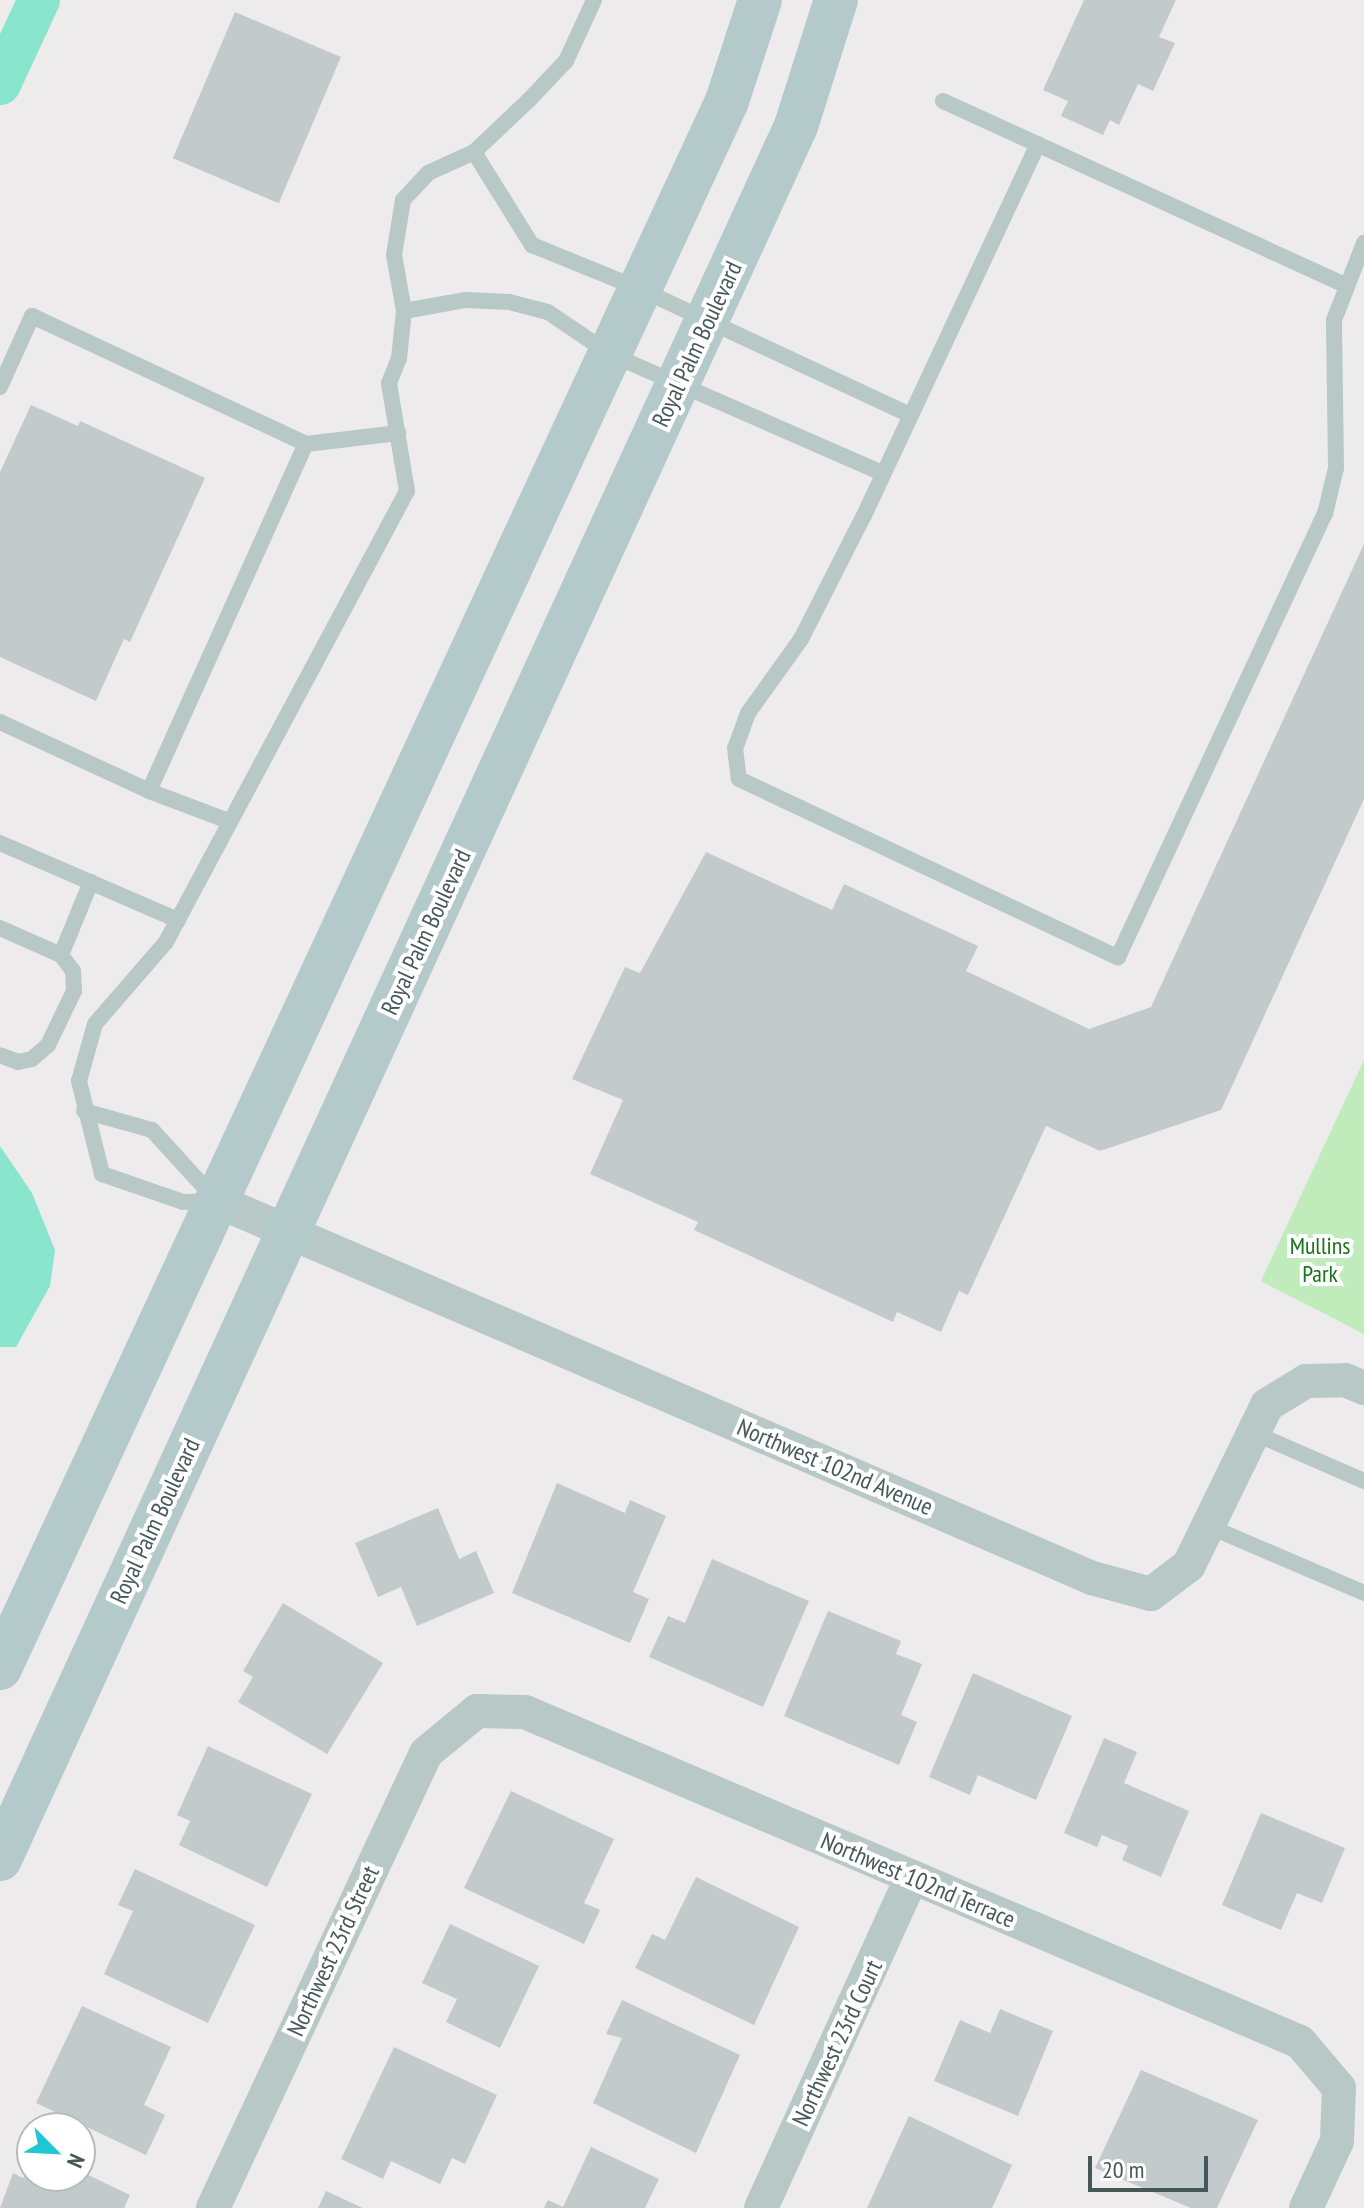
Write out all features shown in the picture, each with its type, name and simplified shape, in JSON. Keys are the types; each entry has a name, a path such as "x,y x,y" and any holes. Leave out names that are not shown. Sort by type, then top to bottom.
{"main road":[{"path":"0,1668 727,101 760,0"},
{"name":"Royal Palm Boulevard","path":"0,1859 796,126 836,0"}],"street":[{"name":"Northwest 102nd Avenue","path":"217,1201 1092,1578 1151,1594 1189,1565 1267,1405 1306,1381 1345,1380 1364,1388"},
{"name":"Northwest 102nd Terrace","path":"477,1711 525,1712 1300,2042 1339,2088 1337,2141 1306,2208"},
{"name":"Northwest 23rd Street","path":"213,2208 426,1753 477,1711"},
{"name":"Northwest 23rd Court","path":"761,2208 912,1877"}],"lane":[{"path":"217,1201 183,1202 102,1174 79,1081 95,1024 166,942 407,491 389,383 399,358 404,311 394,255 403,200 428,173 474,152 566,61 594,0"},
{"path":"943,101 1345,285"},
{"path":"1038,144 801,639 748,713 735,748 739,779 1118,957 1325,514 1336,468 1334,320 1345,285 1364,243"},
{"path":"474,152 532,245 640,289 910,415"},
{"path":"404,311 466,300 509,302 548,312 610,354 883,473"},
{"path":"0,387 32,316 306,444 398,433"},
{"path":"149,791 306,444"},
{"path":"0,722 149,791 229,821"},
{"path":"0,843 178,920"},
{"path":"61,955 91,882"},
{"path":"0,928 61,955 73,971 74,991 48,1045 32,1059 18,1062 0,1055"},
{"path":"84,1111 152,1130 217,1201"},
{"path":"1254,1433 1364,1481"},
{"path":"1208,1526 1364,1593"}],"green space":[{"name":"Mullins Park","path":"1364,1060 1364,1334 1261,1281"}],"shaded area":[{"path":"0,1146 32,1193 55,1250 50,1286 16,1347 0,1347"}],"building":[{"path":"1084,0 1176,0 1159,37 1175,43 1153,91 1138,84 1119,125 1110,120 1103,135 1061,116 1068,101 1043,90"},
{"path":"235,12 341,57 279,203 173,158"},
{"path":"31,405 78,426 80,421 205,478 130,642 124,639 96,701 0,657 0,472"},
{"path":"1364,544 1364,799 1221,1110 1100,1151 1046,1126 968,1295 959,1291 941,1332 897,1312 893,1322 694,1230 698,1222 590,1174 623,1100 572,1079 625,967 640,973 706,852 832,910 844,884 978,946 966,971 1089,1029 1151,1007"},
{"path":"557,1483 625,1513 630,1500 666,1516 633,1592 649,1599 630,1643 512,1593"},
{"path":"438,1508 459,1559 476,1551 494,1593 417,1626 401,1587 378,1597 355,1543"},
{"path":"712,1559 809,1601 763,1707 649,1657 668,1616 685,1623"},
{"path":"283,1603 383,1663 327,1754 238,1702 253,1677 243,1671"},
{"path":"828,1611 901,1641 896,1654 922,1664 901,1715 917,1722 899,1765 784,1716"},
{"path":"973,1673 1072,1716 1036,1800 978,1775 970,1795 929,1777"},
{"path":"1104,1738 1137,1752 1124,1783 1189,1811 1161,1877 1122,1860 1128,1846 1102,1835 1097,1847 1064,1833"},
{"path":"208,1746 312,1794 267,1887 179,1845 190,1821 177,1815"},
{"path":"511,1791 614,1839 584,1903 600,1910 584,1944 464,1888"},
{"path":"1261,1813 1345,1848 1322,1903 1297,1893 1281,1930 1222,1905"},
{"path":"135,1869 255,1925 208,2023 104,1974 133,1911 118,1905"},
{"path":"696,1877 799,1927 754,2025 635,1968 652,1934 665,1940"},
{"path":"450,1924 539,1966 500,2048 446,2022 457,1999 422,1983"},
{"path":"622,2000 740,2055 696,2153 593,2103 622,2038 606,2034"},
{"path":"82,2006 171,2047 144,2105 165,2115 146,2155 96,2131 96,2112 55,2112 36,2103"},
{"path":"1000,2009 1053,2031 1018,2116 934,2081 960,2020 990,2033"},
{"path":"394,2047 497,2095 465,2164 452,2158 440,2184 391,2161 383,2179 341,2159"},
{"path":"1141,2070 1258,2120 1217,2208 1191,2208 1095,2168"},
{"path":"909,2116 1012,2165 992,2208 867,2208"},
{"path":"591,2147 659,2179 645,2208 544,2208 548,2200 563,2207"},
{"path":"13,2173 16,2174 16,2192 96,2192 96,2179 130,2195 124,2208 0,2208"},
{"path":"326,2191 363,2208 318,2208"}],"waterway":[{"path":"0,84 39,0"}]}
